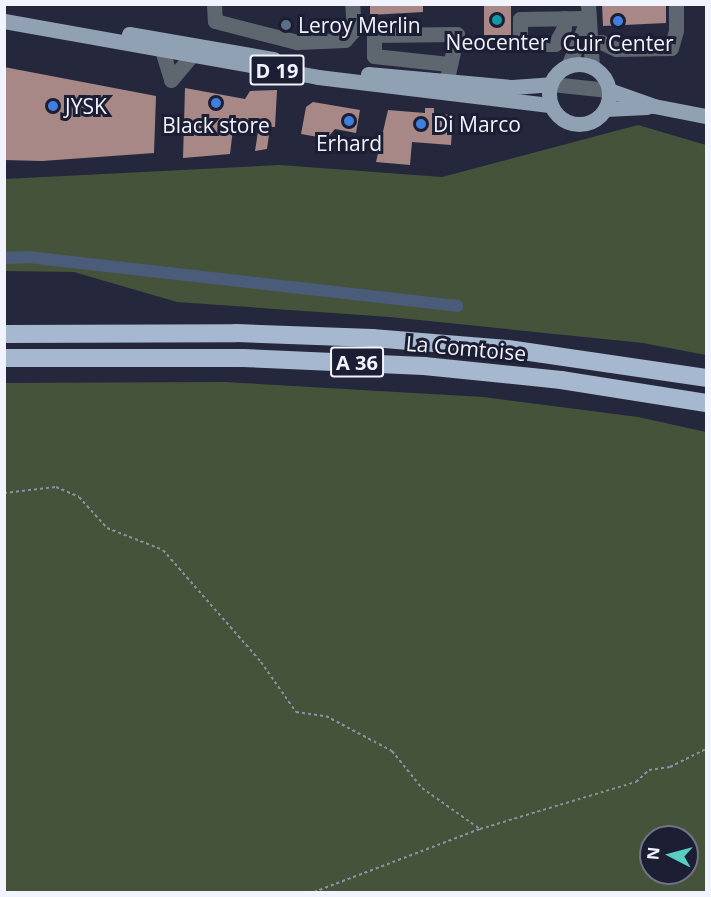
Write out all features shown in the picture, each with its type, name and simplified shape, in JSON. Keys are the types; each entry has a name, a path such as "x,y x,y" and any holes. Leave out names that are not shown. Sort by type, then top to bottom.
{"highway":[{"name":"La Comtoise","path":"4,334 236,333 372,338 554,354 706,378"},
{"name":"La Comtoise","path":"4,358 243,358 413,365 561,380 706,403"}],"main road":[{"name":"D 19","path":"7,20 191,56 401,90 551,105"},
{"name":"D 19","path":"7,20 321,67 446,83 512,87 551,84"},
{"path":"605,109 609,90 606,80 592,66 568,66 551,84 551,105 564,119 582,124 605,109 654,106"},
{"path":"609,90 654,106 706,116"}],"lane":[{"path":"214,4 215,21 297,42 345,40 354,30 352,4"},
{"path":"590,44 601,42 616,49 671,48 676,31 676,4"},
{"path":"588,11 592,66"},
{"path":"564,18 588,11"},
{"path":"568,66 588,11"},
{"path":"446,83 449,64 457,46 457,34 374,35 374,56 449,64"},
{"path":"162,50 171,80 191,56"},
{"path":"551,84 609,90"}],"path":[{"path":"4,493 56,487 80,496 107,528 163,550 261,662 296,712 326,716 392,751 422,788 480,830"},
{"path":"314,892 480,830 636,782 649,770 670,767 706,749"}],"green space":[{"path":"638,125 706,145 706,355 643,343 390,317 177,302 74,272 5,271 5,179 280,165 442,177"},
{"path":"225,382 483,397 638,417 706,432 706,892 5,892 5,383"}],"building":[{"path":"370,4 423,4 423,12 370,15"},
{"name":"Neocenter","path":"484,4 511,4 511,35 484,35"},
{"path":"602,4 666,4 666,23 603,26"},
{"path":"4,67 156,96 154,153 42,161 4,160"},
{"path":"185,88 245,99 250,91 277,90 275,127 270,127 267,149 255,151 259,125 234,121 230,154 183,158"},
{"path":"313,102 360,110 356,133 335,129 329,136 330,148 320,149 318,137 301,134 306,107"},
{"path":"425,108 434,108 434,114 453,115 451,145 412,142 410,165 376,162 388,110 425,113"}],"waterway":[{"path":"4,258 28,257 457,306"}],"place":[{"name":"Neocenter","path":"497,20"},
{"name":"Cuir Center","path":"618,21"},
{"name":"Leroy Merlin","path":"286,25"},
{"name":"Black store","path":"216,103"},
{"name":"JYSK","path":"53,106"},
{"name":"Erhard","path":"349,121"},
{"name":"Di Marco","path":"421,124"}]}
